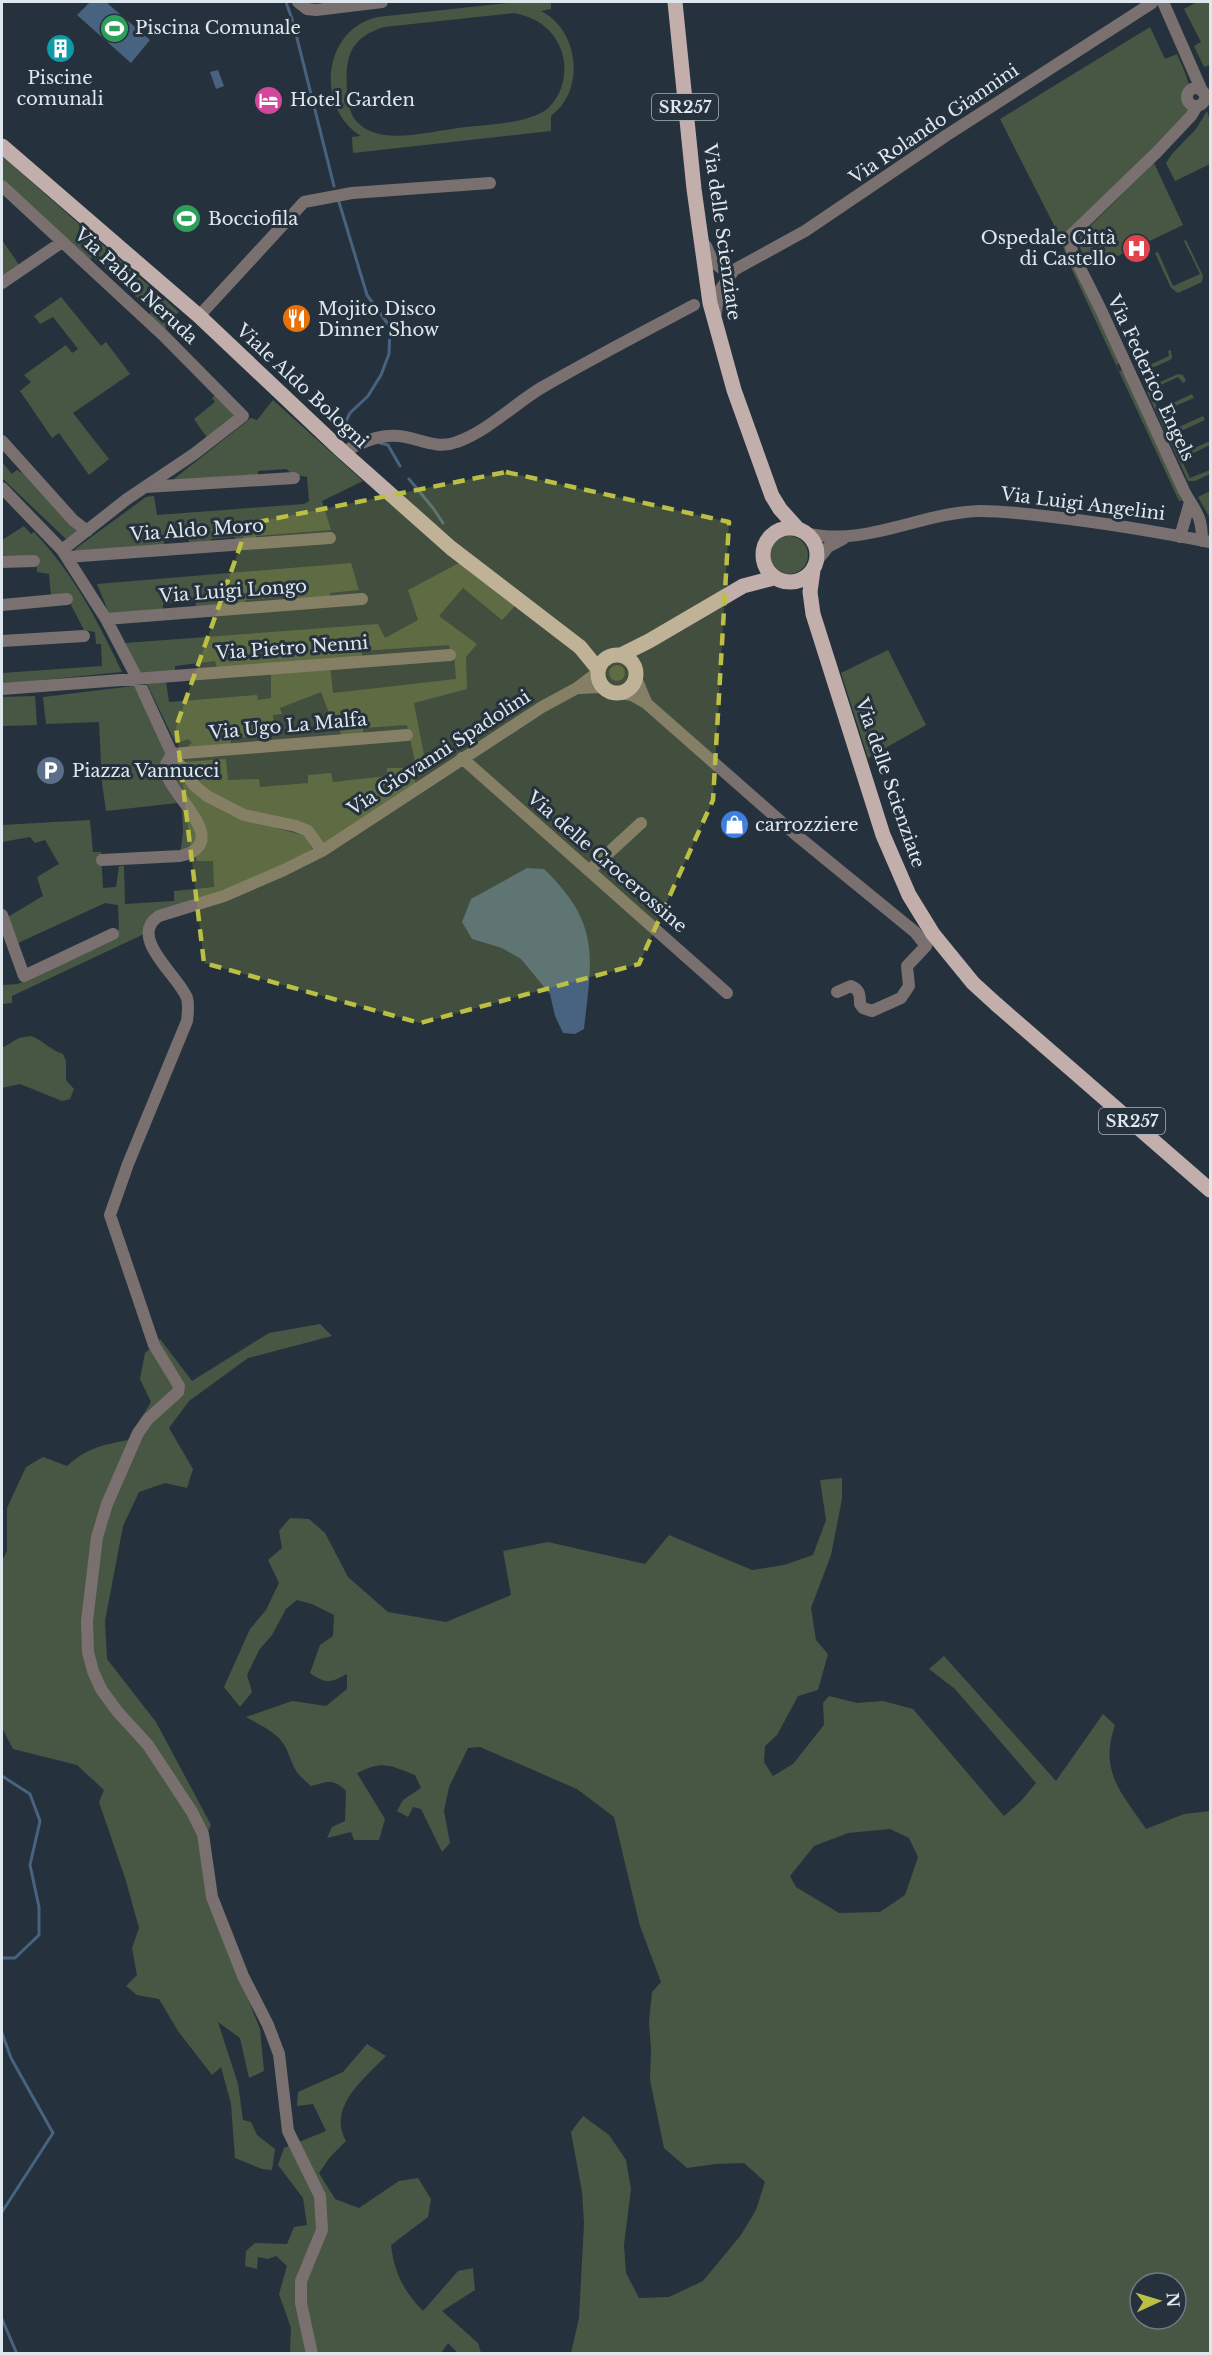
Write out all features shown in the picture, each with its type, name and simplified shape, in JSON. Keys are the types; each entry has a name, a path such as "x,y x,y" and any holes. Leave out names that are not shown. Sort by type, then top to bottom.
{"main road":[{"name":"Via delle Scienziate","path":"675,2 706,282 718,338 772,496 780,509 802,531"},
{"name":"Viale Aldo Bologni","path":"2,146 199,316 343,452 451,548 580,647 596,654 616,655"},
{"name":"Via delle Scienziate","path":"768,539 774,515 772,496"},
{"path":"768,539 782,529 802,531"},
{"name":"SR257","path":"802,531 816,546 815,566"},
{"name":"SR257","path":"768,539 762,556 766,568 779,580"},
{"path":"743,586 762,556"},
{"name":"Via delle Scienziate","path":"815,566 810,592 813,614 883,835 909,895 933,934 973,982 1052,1055 1210,1190"},
{"path":"650,641 630,688 620,693 608,691 600,676 603,660 650,641 743,586 779,580 801,581 815,566"},
{"name":"Via delle Scienziate","path":"779,580 802,596 813,614"},
{"name":"Viale Aldo Bologni","path":"580,647 600,676"},
{"path":"616,655 632,662 635,673"}],"street":[{"path":"298,2 307,9 316,10 382,2"},
{"name":"Via Federico Engels","path":"1158,2 1193,68 1198,90 1204,98 1203,102 1193,105 1181,126 1071,235 1070,243 1073,254 1190,502 1202,522 1206,542"},
{"name":"Via Rolando Giannini","path":"718,338 716,299 720,288 734,270 806,231 947,135 1158,2"},
{"path":"199,316 304,202 352,193 490,183"},
{"name":"Via Pablo Neruda","path":"2,186 164,335 243,416 194,454 145,487"},
{"path":"697,211 711,260 719,268 734,270"},
{"path":"2,283 62,242"},
{"path":"343,452 371,438 383,436 406,437 437,445 452,444 463,440 494,422 540,389 694,305"},
{"path":"2,441 73,520 87,531"},
{"path":"64,554 87,531 145,487 294,478"},
{"path":"2,488 64,554 106,619 137,678 172,754 186,776 207,796 244,815 296,826 308,831 321,851"},
{"path":"1180,537 1190,502"},
{"name":"Via Luigi Angelini","path":"802,531 820,537 844,538 954,513 980,511 1097,522 1206,542"},
{"name":"Via Aldo Moro","path":"64,554 330,538"},
{"name":"Via Luigi Angelini","path":"815,566 828,547 844,538"},
{"path":"2,562 34,561"},
{"path":"2,605 67,599"},
{"name":"Via Luigi Longo","path":"106,619 362,599"},
{"path":"2,641 84,636"},
{"name":"Via Pietro Nenni","path":"2,689 450,655"},
{"path":"635,673 646,703"},
{"name":"Via Giovanni Spadolini","path":"312,2354 301,2303 301,2281 322,2230 320,2196 288,2131 279,2054 268,2025 243,1976 212,1896 203,1834 192,1812 148,1745 117,1711 101,1689 88,1652 87,1621 97,1537 113,1488 138,1433 148,1419 178,1392 179,1386 151,1336 110,1215 128,1164 187,1021 189,1007 186,995 148,938 148,929 151,921 159,916 224,896 321,851 542,707 600,676"},
{"path":"620,693 632,695 646,703 795,834 915,932 926,946 907,966 909,986 901,998 868,1011 861,1004 860,993 857,989 851,986 837,992"},
{"name":"Via Ugo La Malfa","path":"172,754 407,735"},
{"path":"102,860 180,856 191,854 199,846 202,834 195,815 168,780 165,766 172,754"},
{"name":"Via delle Crocerossine","path":"462,758 727,993"},
{"path":"590,870 641,823"},
{"path":"2,915 24,976 113,934"}],"highlighted area":[{"path":"506,472 729,522 713,800 639,964 420,1023 204,963 176,727 248,524"}],"green space":[{"path":"516,2 551,2 551,9 541,11 554,20 564,32 570,46 573,76 570,91 562,105 551,116 551,131 353,153 352,137 361,136 346,123 336,107 331,89 331,70 336,53 345,37 359,24 378,17","holes":["514,13 542,24 552,34 563,55 564,72 561,89 546,110 528,118 510,122 404,135 384,135 372,132 354,118 348,99 347,69 352,51 363,37 384,27"]},
{"path":"1197,2 1210,2 1210,65 1204,67 1194,46 1201,42 1184,9"},
{"path":"1150,27 1165,59 1177,54 1189,86 1188,110 1184,119 1068,231 1068,252 1119,363 1117,365 1119,371 1123,370 1182,501 1179,501 1068,261 1059,235 1000,119"},
{"path":"1207,111 1210,120 1210,164 1175,181 1166,163 1196,129"},
{"path":"2,156 179,312 169,320 163,335 146,319 152,311 93,257 86,263 2,186"},
{"path":"1154,163 1183,225 1095,267 1088,264 1078,244 1081,235"},
{"path":"2,240 22,269 2,283"},
{"path":"1186,240 1203,276 1202,282 1178,293 1171,288 1155,253 1158,252 1173,286 1200,274 1184,241"},
{"path":"61,297 101,346 106,342 130,374 73,413 109,459 89,475 59,433 52,438 20,391 31,382 24,375 66,345 72,353 78,349 53,317 40,324 34,316"},
{"path":"1171,350 1170,360 1145,371 1139,371 1135,366 1136,364 1143,368 1169,356 1168,351"},
{"path":"1178,374 1183,375 1186,381 1183,383 1178,377 1151,391 1158,410 1192,394 1194,398 1159,413 1168,432 1203,416 1205,420 1170,436 1179,455 1210,441 1210,445 1181,459 1190,478 1210,470 1210,474 1195,481 1188,481 1147,392 1151,386"},
{"path":"219,391 243,416 210,442 194,419 215,402 212,398"},
{"path":"273,400 363,481 322,501 331,530 256,536 257,543 237,545 235,537 211,539 211,547 191,548 188,538 164,540 165,550 79,556 75,549 146,497 154,496 157,515 304,504 309,501 307,477 294,475 286,469 258,471 258,480 165,486 251,418 257,420"},
{"path":"2,462 12,474 17,470 24,474 78,532 71,539 66,539 2,478"},
{"path":"1210,491 1210,518 1198,497"},
{"path":"24,526 31,534 34,532 73,581 104,634 122,672 2,684 2,673 102,666 101,644 96,644 95,632 84,630 71,605 70,594 51,596 49,574 37,572 36,558 2,559 2,540"},
{"path":"789,536 802,542 808,555 802,568 789,574 776,568 770,555 776,542"},
{"path":"351,563 359,590 330,593 330,602 291,604 289,596 245,600 246,608 197,611 195,601 163,604 163,614 111,618 97,584"},
{"path":"459,563 515,606 502,620 463,588 439,616 477,644 466,657 467,689 414,703 426,765 417,771 407,725 363,728 364,738 342,740 340,730 326,732 325,722 330,716 321,692 280,708 282,714 273,715 275,735 231,738 230,749 189,752 188,746 192,743 188,739 176,744 147,684 166,682 169,702 257,695 258,700 271,698 271,668 218,671 215,661 175,666 175,675 143,678 125,643 378,624 385,638 418,620 408,590","holes":["449,645 450,655 454,655 456,679 333,693 330,664 362,661 362,651"]},
{"path":"888,650 926,725 868,758 841,673"},
{"path":"614,665 620,665 625,673 623,679 614,681 609,676 609,670"},
{"path":"134,686 168,753 177,803 106,811 99,722 46,724 43,697"},
{"path":"35,696 37,725 2,726 2,697"},
{"path":"226,759 228,780 259,779 260,787 308,783 308,775 331,773 333,782 387,776 387,768 413,768 416,786 323,845 311,829 274,820 223,800 194,778 182,762"},
{"path":"174,765 207,802 233,816 305,836 312,848 309,855 229,892 183,904 160,913 144,925 144,934 12,996 12,1003 2,1004 2,985 18,984 115,940 113,934 119,929 118,905 105,903 16,944 6,918 43,896 37,877 59,864 45,840 35,843 30,837 2,842 2,825 90,820 93,852 101,852 103,888 116,887 119,866 124,866 125,904 174,901 174,891 214,887 213,861 197,861 195,855 202,848 170,770"},
{"path":"182,810 194,825 196,843 180,856 183,832"},
{"path":"31,1036 63,1054 66,1061 66,1080 74,1089 70,1099 62,1101 20,1084 2,1088 2,1048 19,1038"},
{"path":"320,1324 332,1336 248,1358 189,1401 169,1428 193,1469 187,1488 165,1483 139,1492 123,1526 105,1621 107,1659 156,1722 211,1825 200,1848 209,1902 260,2029 264,2071 249,2078 240,2038 218,2022 238,2084 243,2120 251,2122 257,2135 275,2149 272,2170 262,2169 235,2158 231,2104 221,2067 212,2075 178,2031 159,1999 137,1995 126,1986 137,1975 132,1948 139,1928 126,1881 99,1802 104,1790 77,1765 13,1749 2,1728 2,1561 7,1551 7,1508 26,1467 43,1457 67,1466 95,1448 128,1440 151,1402 140,1379 145,1353 160,1339 192,1381 269,1333"},
{"path":"842,1478 842,1499 831,1555 811,1608 816,1640 828,1654 818,1690 798,1696 777,1735 765,1746 764,1762 773,1776 793,1764 824,1725 823,1703 829,1696 857,1703 883,1701 913,1709 1004,1816 1036,1783 955,1689 929,1669 944,1656 1056,1781 1103,1714 1115,1725 1110,1756 1115,1781 1146,1829 1184,1814 1210,1811 1210,2353 571,2353 579,2318 584,2223 582,2192 571,2132 583,2116 609,2135 626,2160 631,2189 624,2245 626,2273 639,2298 669,2297 703,2281 741,2235 756,2210 765,2182 744,2163 687,2168 664,2148 650,2080 649,2021 652,1992 661,1982 640,1926 614,1817 577,1789 480,1747 468,1748 449,1787 444,1811 450,1843 442,1852 421,1809 413,1807 408,1817 397,1811 403,1800 421,1788 415,1775 386,1765 373,1766 357,1773 385,1819 379,1840 354,1840 351,1832 327,1838 332,1827 345,1821 346,1791 334,1783 326,1782 311,1786 297,1771 282,1741 268,1729 246,1717 292,1701 326,1706 347,1689 347,1674 328,1681 310,1673 320,1645 333,1636 334,1615 312,1604 297,1600 286,1609 272,1635 259,1650 247,1675 252,1692 240,1707 224,1687 250,1629 266,1610 279,1583 268,1560 282,1548 279,1531 290,1518 309,1519 325,1533 348,1577 388,1612 446,1622 511,1595 503,1551 548,1542 645,1564 669,1535 752,1570 784,1565 813,1555 826,1520 820,1480","holes":["890,1829 909,1838 918,1857 905,1895 880,1912 839,1913 796,1887 790,1876 814,1846 848,1833"]},
{"path":"367,2044 386,2056 351,2094 341,2117 341,2129 346,2141 330,2157 319,2173 335,2199 359,2208 399,2181 418,2178 431,2199 428,2217 391,2245 397,2273 405,2289 423,2311 458,2271 473,2268 475,2290 442,2311 478,2343 481,2353 458,2353 448,2343 441,2353 290,2353 291,2328 279,2294 287,2266 276,2256 268,2259 258,2257 257,2269 245,2266 246,2251 255,2243 287,2244 294,2227 307,2225 303,2198 278,2165 284,2148 326,2131 313,2104 297,2106 298,2092 343,2072"}],"water":[{"name":"Piscina Comunale","path":"90,2 106,2 150,40 131,63 77,15"},
{"path":"218,70 224,86 216,89 210,72"},
{"path":"527,868 544,869 575,907 584,925 590,961 589,981 584,1029 575,1034 563,1033 555,1016 550,994 521,959 502,948 472,939 462,922 471,899"}],"waterway":[{"path":"286,2 334,186"},
{"path":"339,202 367,295 390,327 389,354 381,375 368,396 350,413 345,423 346,433 352,438"},
{"path":"380,443 388,445 400,466"},
{"path":"409,479 443,523"},
{"path":"2,1776 30,1794 40,1821 30,1865 39,1907 39,1935 15,1958 2,1958"},
{"path":"2,2033 11,2058 53,2133 2,2212"},
{"path":"2,2319 17,2354"}],"place":[{"name":"Piscina Comunale","path":"114,28"},
{"name":"Piscine comunali","path":"60,49"},
{"name":"Hotel Garden","path":"269,100"},
{"name":"Bocciofila","path":"187,219"},
{"name":"Ospedale Città di Castello","path":"1137,248"},
{"name":"Mojito Disco Dinner Show","path":"297,319"},
{"name":"Piazza Vannucci","path":"51,771"},
{"name":"carrozziere","path":"734,825"}]}
